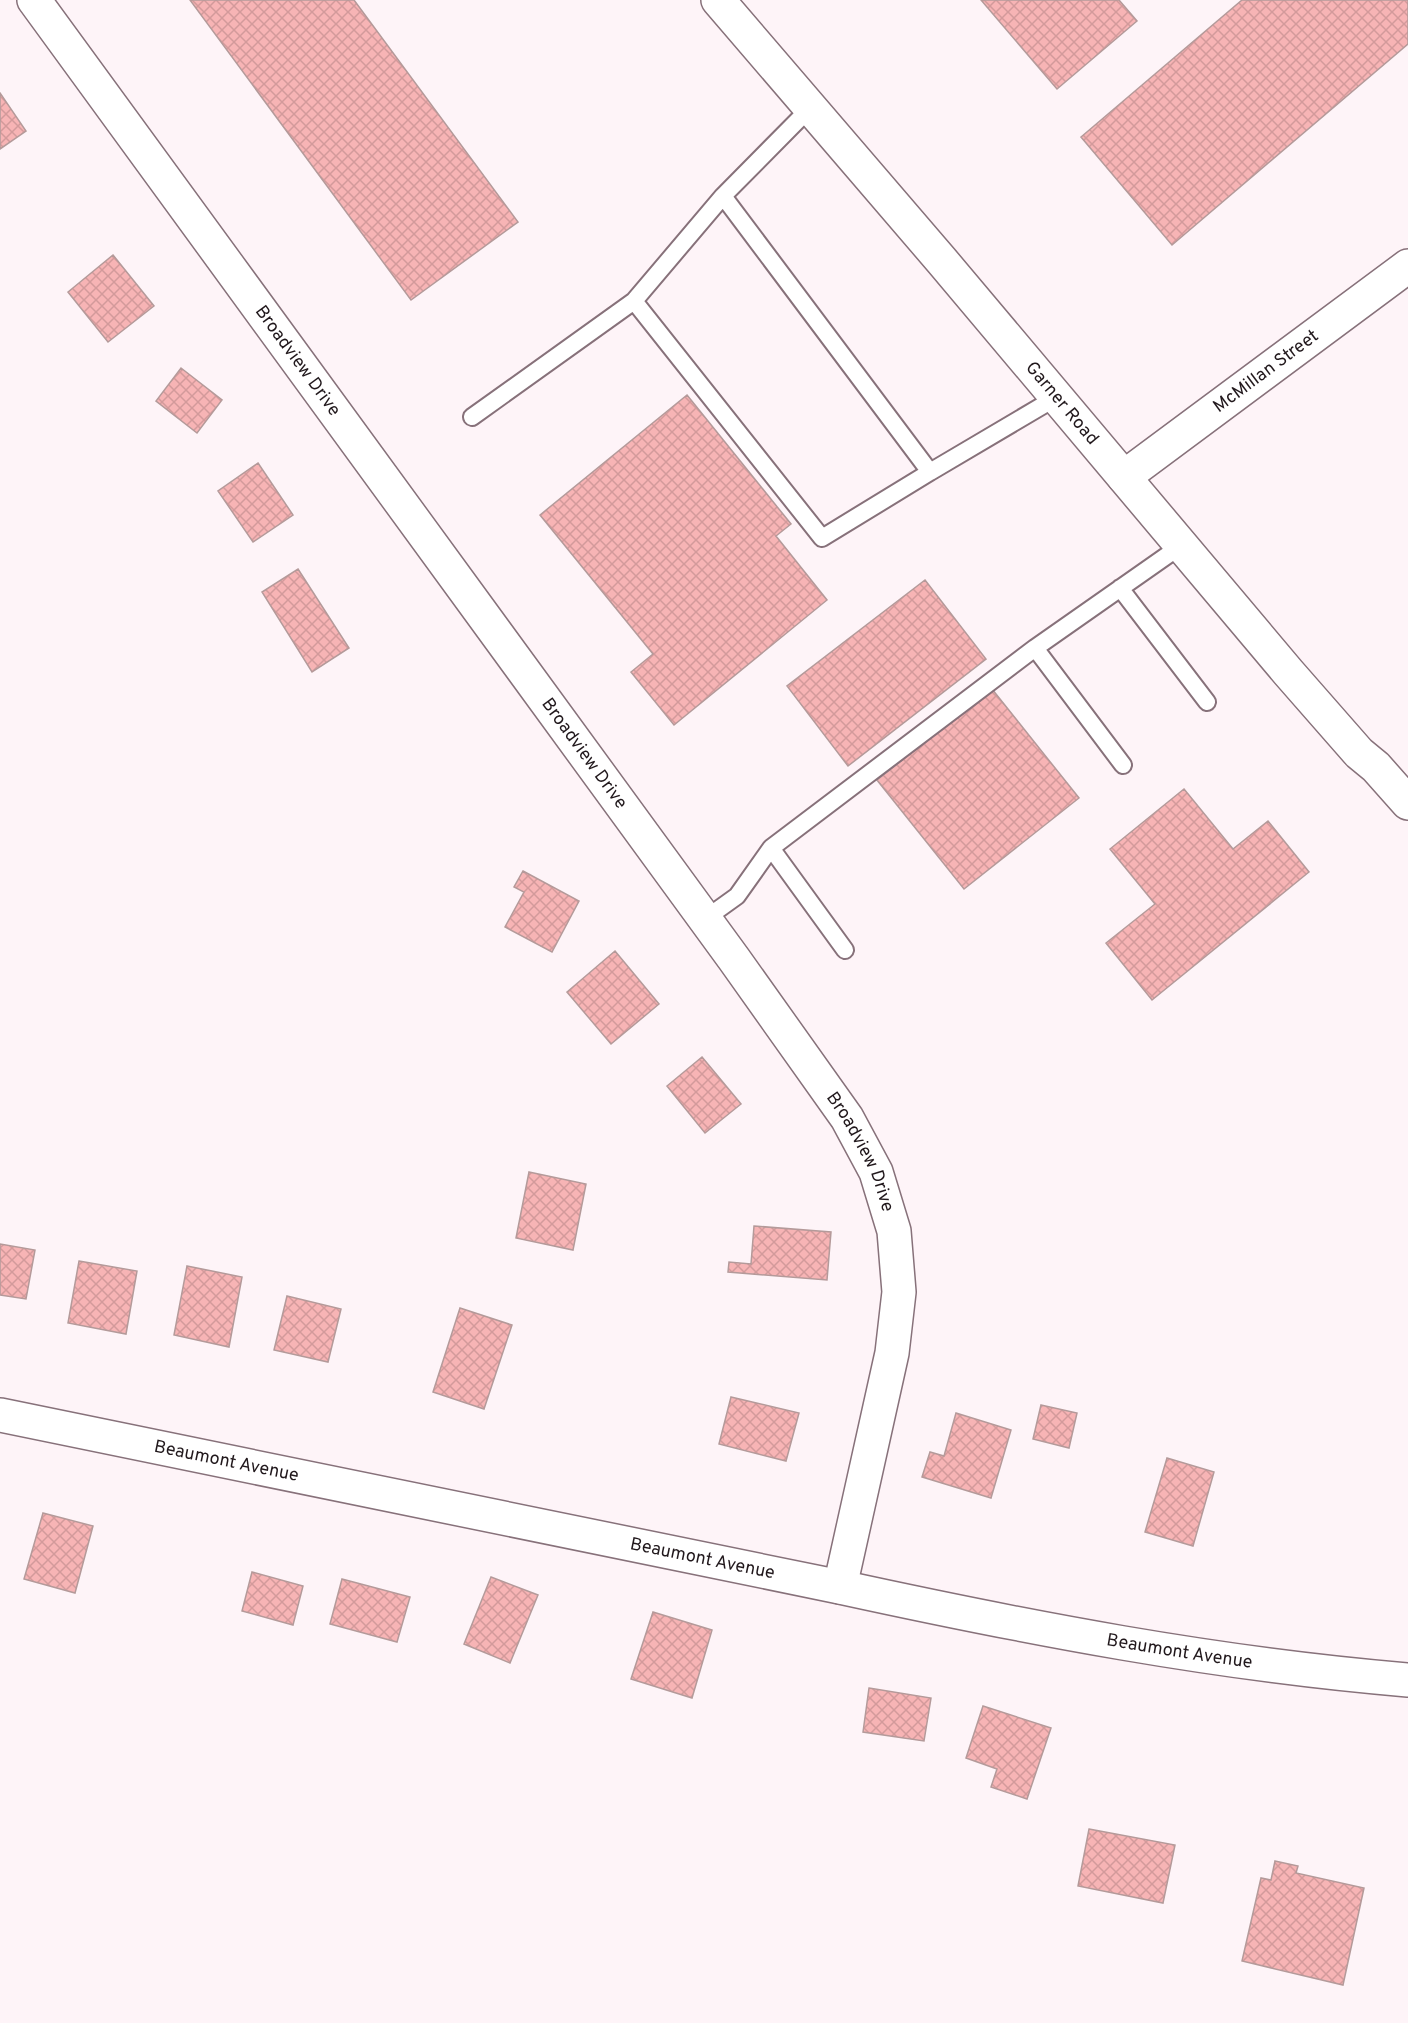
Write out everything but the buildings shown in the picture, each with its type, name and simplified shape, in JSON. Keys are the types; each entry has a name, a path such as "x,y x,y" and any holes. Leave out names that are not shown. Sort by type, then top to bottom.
{"street":[{"name":"Broadview Drive","path":"34,0 705,919 847,1118 876,1172 894,1231 899,1292 892,1353 840,1587"},
{"name":"Garner Road","path":"718,0 1359,753 1376,767 1408,803"},
{"name":"McMillan Street","path":"1124,477 1408,266"},
{"name":"Beaumont Avenue","path":"0,1414 968,1615 1107,1641 1224,1659 1408,1680"}],"lane":[{"path":"472,417 634,301 723,196 810,108"},
{"path":"723,196 930,472"},
{"path":"634,301 822,538 1057,397"},
{"path":"705,919 737,896 771,848 1035,648 1182,545"},
{"path":"1120,588 1207,702"},
{"path":"1035,648 1123,765"},
{"path":"771,848 845,950"}]}
